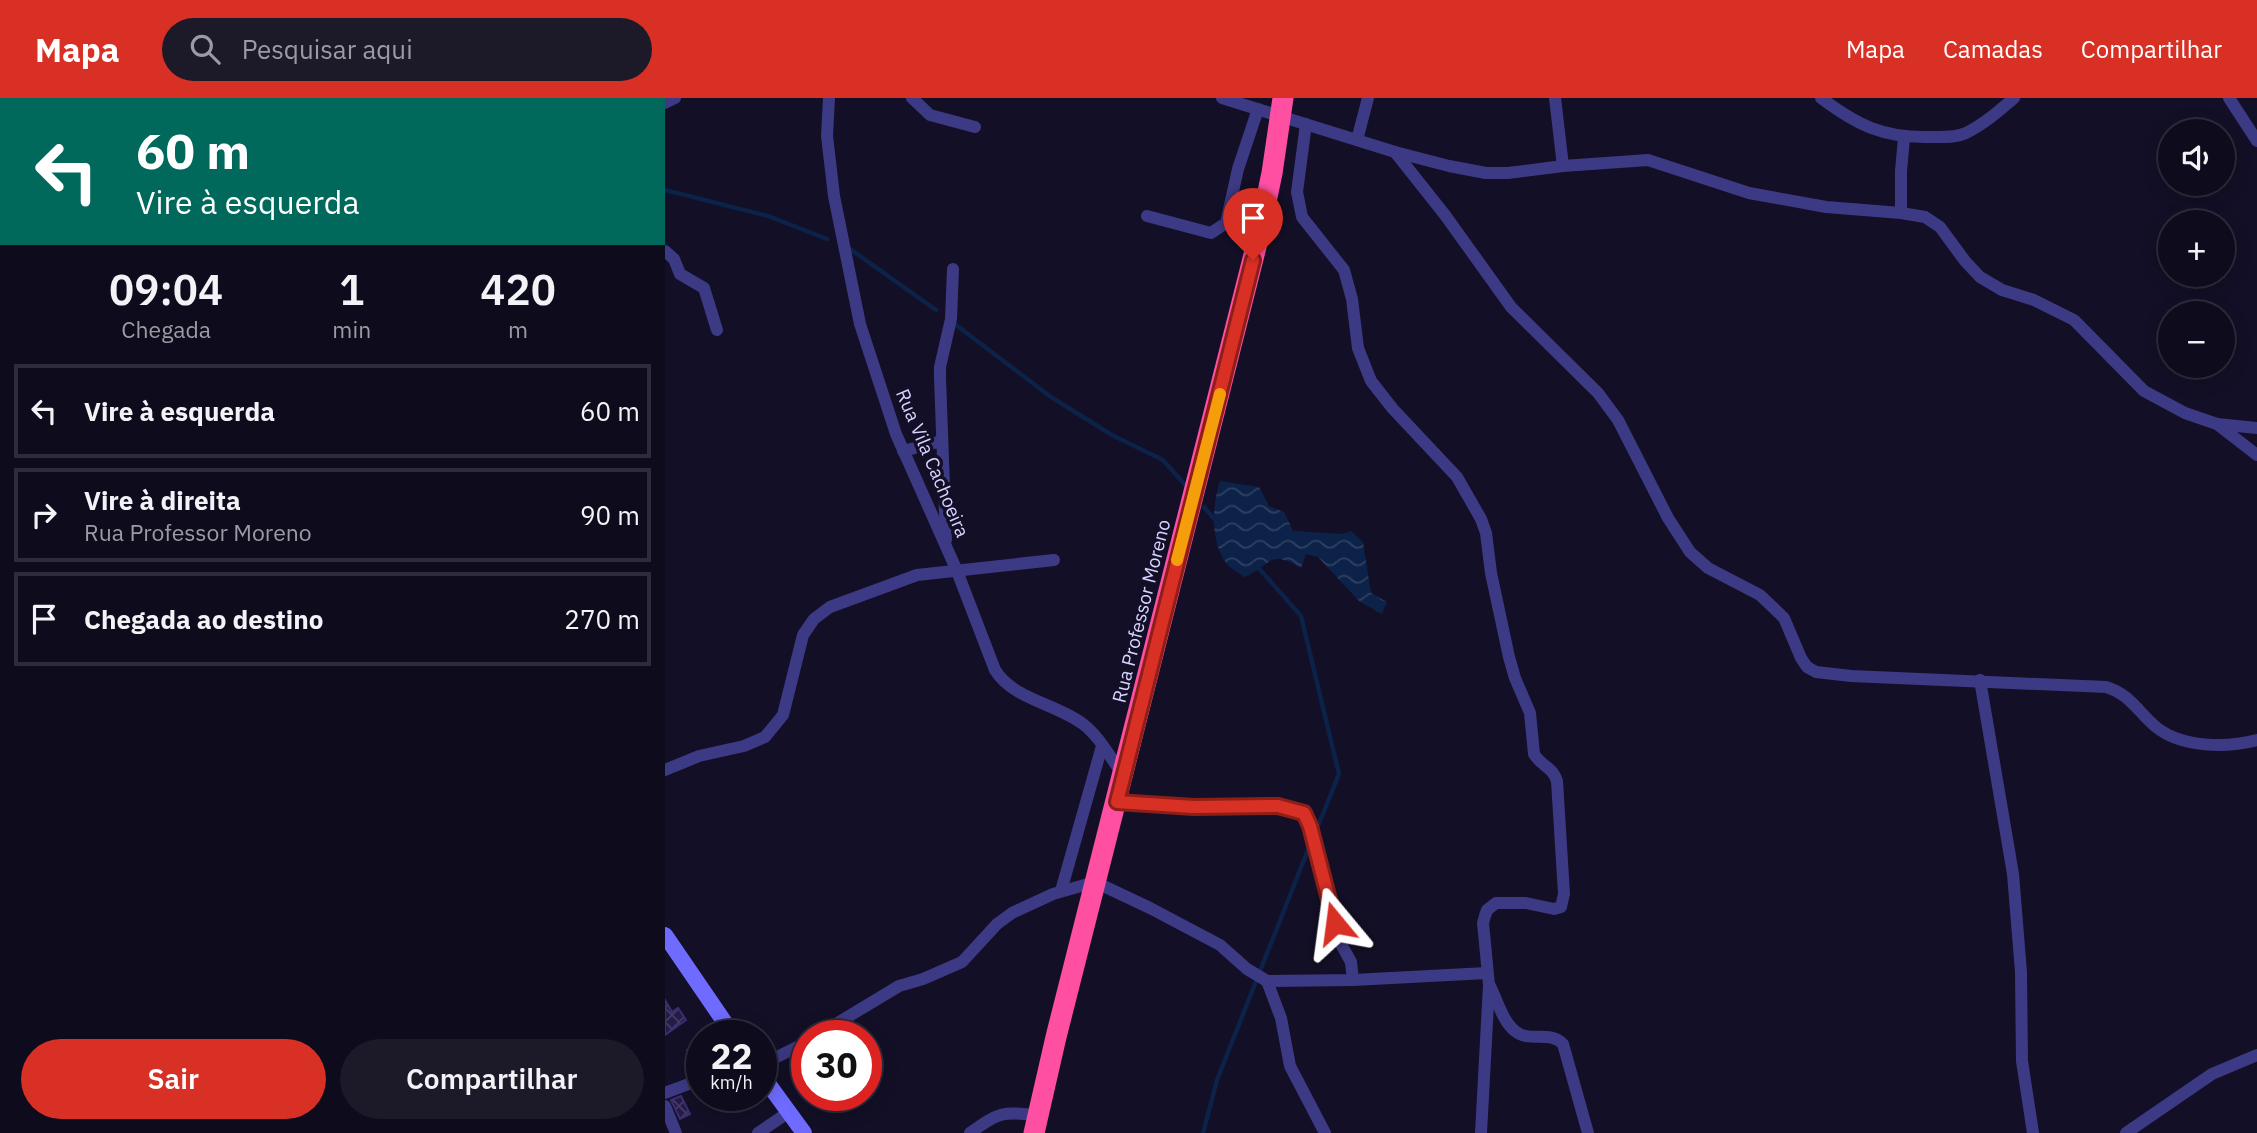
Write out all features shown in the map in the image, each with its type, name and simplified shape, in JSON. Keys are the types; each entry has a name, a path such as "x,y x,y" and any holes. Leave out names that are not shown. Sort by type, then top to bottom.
{"highway":[{"name":"Rua Professor Moreno","path":"1036,1125 1259,235 1282,107"}],"street":[{"path":"665,103 674,98"},
{"name":"Rua Vila Cachoeira","path":"828,98 827,136 834,196 860,324 903,451 947,547 995,670 1013,690 1081,722 1123,776"},
{"path":"912,98 930,115 975,127"},
{"path":"1222,98 1258,109 1282,107 1306,124 1395,152 1486,173 1648,160 1749,193 1826,207 1901,213 1934,222 1980,276 2002,290 2034,300 2074,320 2144,391 2185,413 2217,424 2257,428"},
{"path":"1357,140 1368,98"},
{"path":"1555,98 1563,166"},
{"path":"1821,98 1847,117 1874,131 1904,138 1964,134 1988,120 2014,98"},
{"path":"2229,98 2257,141"},
{"path":"1147,216 1212,233 1226,223 1238,169 1258,109"},
{"path":"1306,124 1297,192 1302,217 1345,270 1352,299 1358,348 1371,381 1393,409 1457,477 1481,519 1486,533 1491,573 1509,657 1515,678 1528,705 1535,757 1551,768 1557,781 1561,907 1553,909 1526,903 1496,903 1487,910 1483,923 1488,979 1481,1133"},
{"path":"1901,213 1904,138"},
{"path":"1395,152 1445,215 1511,307 1598,393 1618,421 1668,518 1690,552 1708,568 1760,595 1772,606 1784,618 1807,667 1816,672 1851,676 2106,687 2127,696 2157,728 2170,736 2224,746 2257,740"},
{"path":"665,251 674,259 680,274 704,288 717,330"},
{"path":"947,547 940,367 950,330 953,269"},
{"path":"2217,424 2257,455"},
{"path":"903,451 942,441"},
{"path":"665,770 699,756 744,746 765,737 783,715 803,635 814,619 830,607 917,575 1054,560"},
{"path":"1980,680 2013,874 2021,972 2022,1061 2033,1133"},
{"path":"1061,891 1102,746"},
{"path":"1117,802 1194,807 1278,806 1304,813 1310,826 1341,944 1351,962 1353,980"},
{"path":"843,1020 899,986 962,962 997,924 1011,913 1061,891 1095,882 1220,946 1247,969 1267,981 1488,979"},
{"path":"665,935 723,1020"},
{"path":"1488,979 1508,1024 1517,1033 1531,1037 1553,1037 1563,1044 1588,1133"},
{"path":"1267,981 1281,1018 1290,1066 1325,1133"},
{"path":"2126,1133 2212,1074 2257,1055"},
{"path":"665,1093 686,1085"},
{"path":"777,1096 804,1133"},
{"path":"665,1106 676,1133"},
{"path":"758,1133 789,1112"},
{"path":"970,1133 994,1116 1014,1112 1036,1125"}],"water":[{"path":"1220,481 1259,487 1269,506 1284,512 1293,531 1342,534 1351,531 1363,542 1371,593 1387,602 1382,614 1360,602 1318,557 1306,554 1301,568 1276,559 1244,577 1230,567 1221,554 1215,534 1215,501"}],"building":[{"path":"665,1000 672,1012 678,1008 686,1020 665,1035"},
{"path":"681,1096 686,1111 690,1114 680,1119 671,1100"}],"waterway":[{"path":"665,190 768,216 827,239"},
{"path":"850,249 936,310"},
{"path":"956,325 1051,397 1112,435 1163,460 1186,486"},
{"path":"1204,507 1217,522"},
{"path":"1256,565 1301,616 1339,774 1316,831"},
{"path":"1203,1133 1217,1080 1311,842"}],"slow traffic":[{"path":"1177,560 1220,394"}],"route":[{"path":"1253,260 1117,802 1194,807 1278,806 1304,813 1310,826 1335,923"}]}
